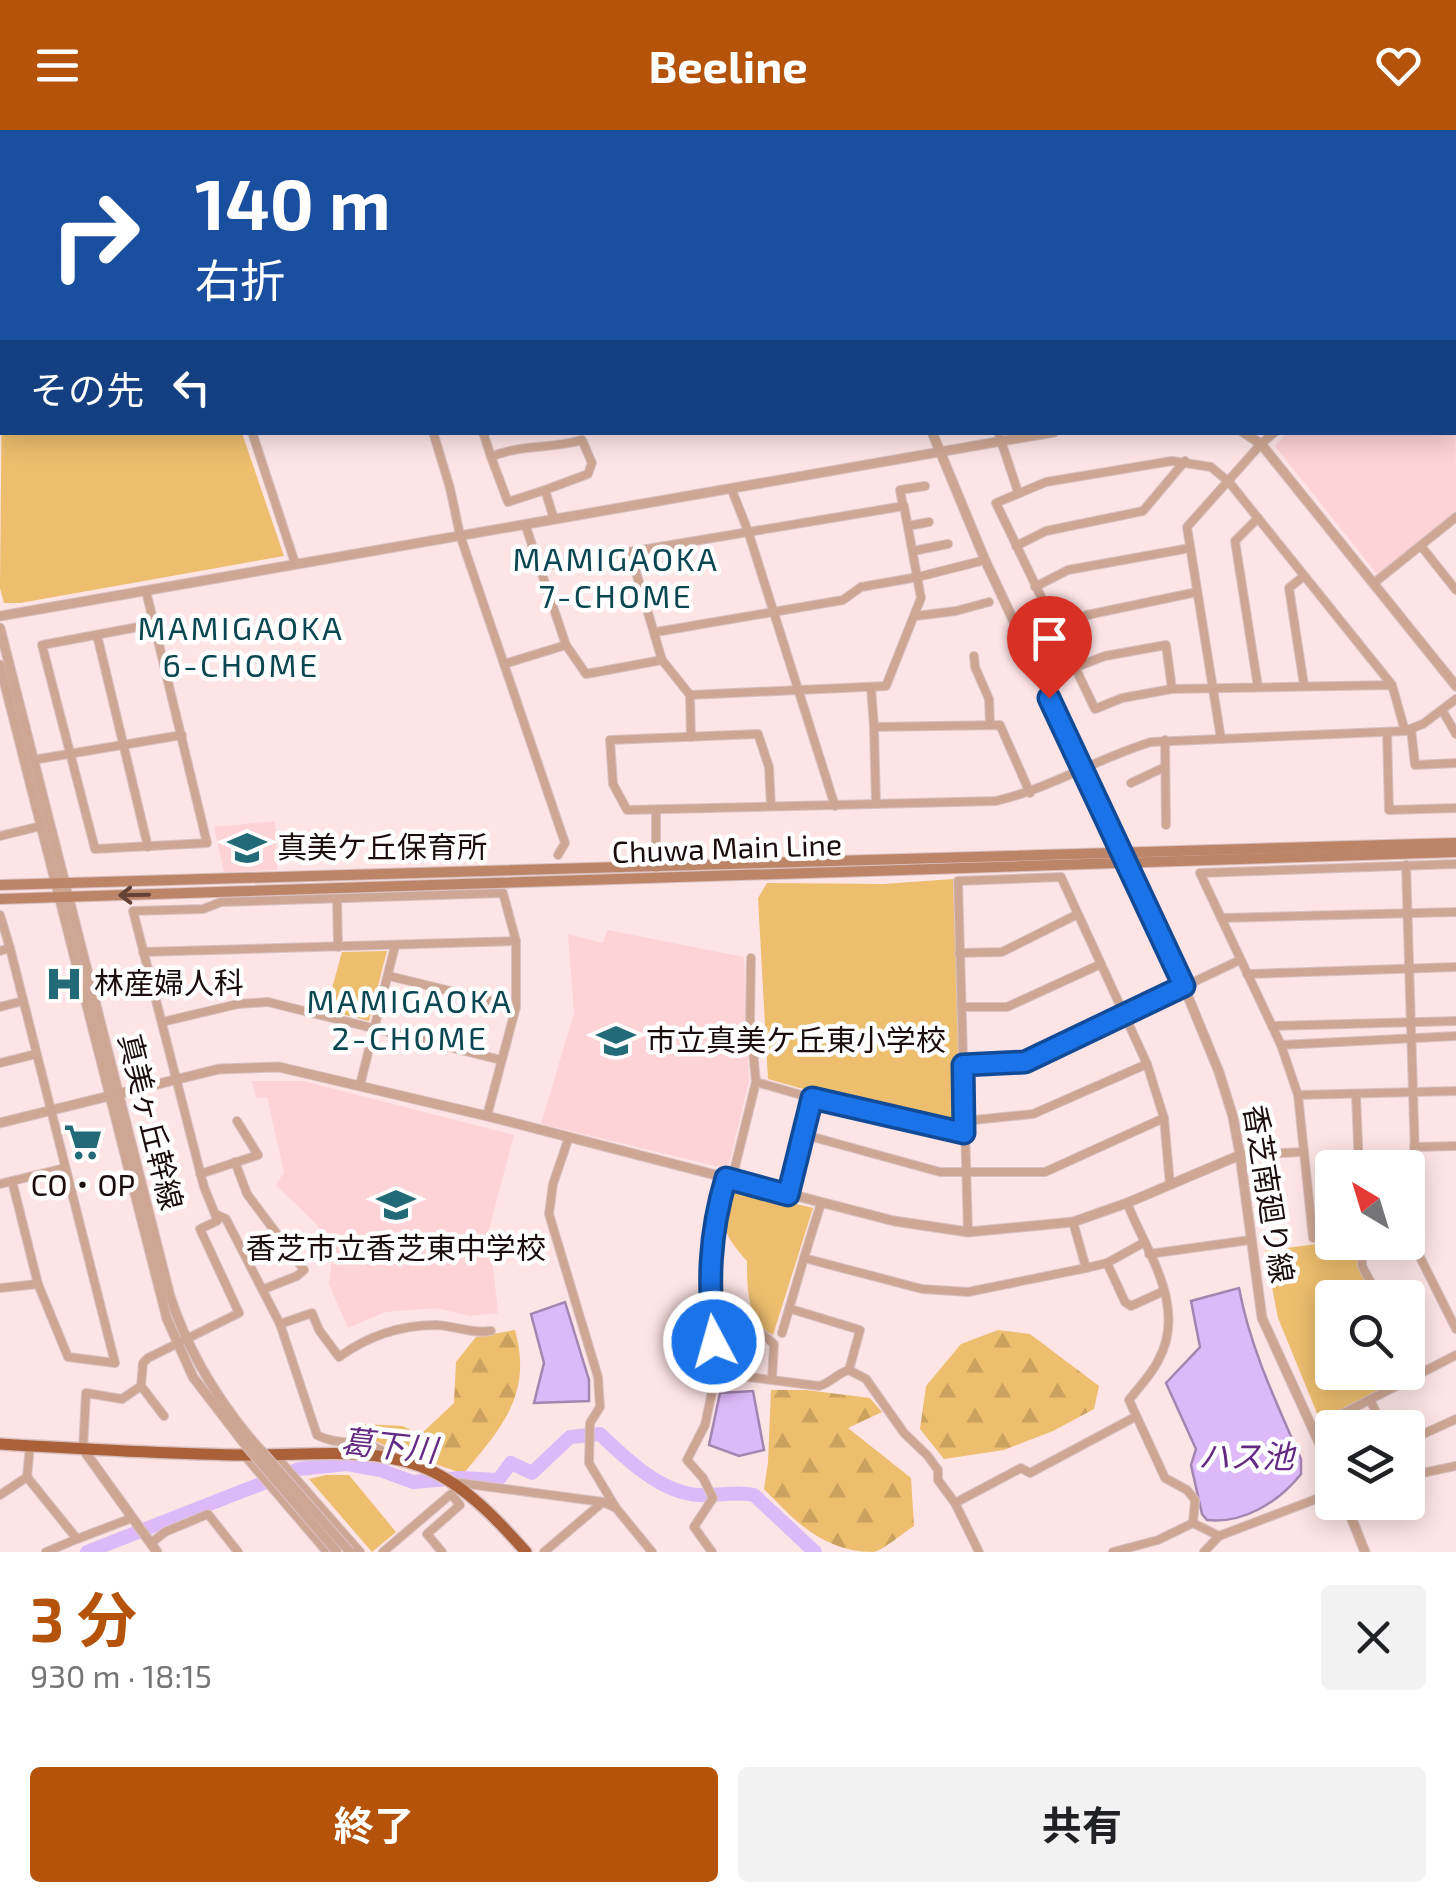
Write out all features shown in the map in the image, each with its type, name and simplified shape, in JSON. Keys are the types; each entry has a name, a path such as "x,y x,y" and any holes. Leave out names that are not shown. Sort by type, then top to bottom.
{"highway":[{"path":"0,1444 82,1449 245,1445 278,1458 361,1454 392,1458 434,1472 448,1481 495,1518 526,1552"}],"main road":[{"name":"Chuwa Main Line","path":"0,899 1456,843"},
{"name":"Chuwa Main Line","path":"0,885 1456,852"}],"street":[{"path":"253,435 295,563"},
{"path":"434,435 460,536 565,842 558,854"},
{"path":"484,435 491,457 508,502 588,474 592,463 579,436 560,446 519,448 491,457"},
{"name":"香芝南廻り線","path":"933,435 985,560 1184,986 1219,1072 1240,1155 1262,1318 1315,1429"},
{"path":"1248,435 1261,444 1456,686"},
{"path":"1222,739 1187,527 1272,435"},
{"path":"0,616 938,452 1000,437 1018,492"},
{"path":"1016,546 1046,531 1143,511 1185,461"},
{"path":"1392,685 1172,689 1122,698 1095,709 996,503 1046,482 1185,461 1211,467 1229,482 1392,685 1415,765 1456,762"},
{"path":"690,695 886,686 921,598 900,490 925,486"},
{"path":"730,488 748,530 835,806"},
{"path":"546,490 554,519"},
{"path":"539,567 902,506"},
{"path":"1374,583 1456,517"},
{"path":"1258,518 1235,540 1258,687"},
{"path":"908,526 929,522"},
{"path":"525,524 566,646 586,674 662,660"},
{"path":"913,551 948,544"},
{"path":"1421,546 1456,590"},
{"path":"1035,587 1068,570 1190,548"},
{"path":"630,552 662,660 690,695 691,737"},
{"path":"656,632 843,600 861,587 985,560"},
{"path":"1304,576 1289,588 1304,685"},
{"path":"146,590 207,844 95,849 42,645 154,624"},
{"path":"1056,629 1087,615 1197,592"},
{"path":"916,616 990,602"},
{"name":"真美ヶ丘幹線","path":"0,628 155,1280 180,1340 245,1445"},
{"path":"98,634 148,848"},
{"path":"1076,667 1105,656 1166,645 1172,689"},
{"path":"504,664 566,646"},
{"path":"974,656 974,667 990,699 990,724"},
{"name":"真美ヶ丘幹線","path":"0,665 40,826 59,882"},
{"path":"871,687 876,804"},
{"path":"771,806 769,767 758,734 610,740 613,784 627,810 996,801 1030,793 1128,748 1164,740 1408,730 1456,699"},
{"path":"1442,710 1456,734"},
{"path":"874,727 1000,724 1030,793"},
{"path":"1387,732 1389,810 1456,808"},
{"path":"32,760 182,735"},
{"path":"1164,740 1166,825"},
{"path":"1131,783 1165,767"},
{"path":"656,812 656,868"},
{"path":"0,836 40,826"},
{"path":"1315,1238 1298,1095 1281,1045 1200,873 1456,864"},
{"path":"1406,865 1414,1148 1456,1146"},
{"path":"968,1232 958,881 1062,877 1147,1064 1164,1118 1170,1185"},
{"path":"164,1416 141,1386 143,1364 180,1340 240,1313 200,1229 217,1221 200,1174 133,911 203,908 220,902 503,893 516,941 516,1007 487,1116"},
{"path":"337,899 338,947"},
{"path":"1221,918 1456,912"},
{"path":"0,915 5,949 23,1001 115,1364 68,1357 38,1284 12,1181"},
{"path":"959,953 1002,952 1076,915"},
{"path":"143,952 516,941"},
{"path":"360,1085 396,946"},
{"path":"712,1552 694,1528 713,1498 703,1478 686,1460 705,1425 716,1373 708,1290 714,1216 729,1179 756,1082 750,1020 751,958"},
{"path":"963,1065 1025,1062 1240,960"},
{"path":"961,1007 1006,1007 1101,964"},
{"path":"1247,974 1456,968"},
{"path":"389,976 516,1007"},
{"path":"0,1007 23,1001"},
{"path":"162,1022 238,1004 268,1002 501,1060"},
{"path":"1272,1026 1456,1022"},
{"path":"1281,1045 1456,1036"},
{"path":"0,1064 36,1054"},
{"path":"964,1120 1033,1114 1147,1064"},
{"path":"0,1123 176,1078 233,1067 279,1067 487,1116 821,1204 894,1221 968,1232 1073,1222 1127,1204 1240,1155 1304,1152"},
{"path":"756,1082 964,1133"},
{"path":"1298,1095 1456,1091"},
{"path":"1356,1095 1358,1150"},
{"path":"788,1195 812,1098"},
{"path":"802,1134 940,1172 1045,1172 1164,1118"},
{"path":"200,1174 258,1155 237,1121"},
{"path":"569,1137 548,1204 598,1376 600,1406 590,1424 589,1463 616,1508 652,1552"},
{"path":"235,1162 247,1194 304,1270 264,1289"},
{"path":"0,1184 65,1168"},
{"path":"782,1333 821,1204"},
{"path":"1127,1204 1164,1291 1171,1322 1159,1360 1130,1400 1165,1478 1187,1490 1195,1500 1193,1524"},
{"path":"215,1214 226,1219 264,1289 280,1324 317,1435 376,1446 392,1458"},
{"path":"1073,1222 1086,1268"},
{"path":"1149,1254 1250,1240"},
{"path":"804,1258 922,1289 968,1292 1107,1263 1143,1243"},
{"path":"1421,1260 1456,1328"},
{"path":"1107,1263 1126,1302 1132,1306 1164,1291"},
{"path":"0,1288 38,1284"},
{"path":"1443,1300 1456,1293"},
{"path":"791,1309 860,1330 849,1370"},
{"path":"280,1324 312,1313 318,1330 339,1357 381,1332 438,1325 473,1334 491,1332"},
{"path":"742,1324 750,1322 774,1344 772,1378"},
{"path":"1425,1371 1456,1355"},
{"path":"716,1373 819,1386 849,1370 866,1379 904,1432 938,1470 938,1480 955,1503 978,1552"},
{"path":"141,1386 122,1399 86,1393 82,1449 151,1544 164,1532 208,1514 238,1552"},
{"path":"1353,1410 1389,1390"},
{"path":"1370,1400 1375,1410"},
{"path":"955,1503 1021,1468 1030,1472 1051,1463 1136,1416"},
{"path":"1425,1434 1456,1419"},
{"path":"245,1445 255,1468 327,1552"},
{"path":"245,1445 337,1552"},
{"path":"245,1445 350,1552"},
{"path":"30,1446 27,1477 77,1538"},
{"path":"278,1458 360,1552"},
{"path":"1425,1472 1456,1466"},
{"path":"0,1495 27,1477"},
{"path":"448,1481 603,1502 616,1508"},
{"path":"383,1552 450,1494 460,1505 426,1534 442,1552"},
{"path":"1204,1552 1219,1536 1315,1499"},
{"path":"544,1552 603,1502"},
{"path":"46,1552 134,1520"},
{"path":"1352,1520 1365,1552"},
{"path":"1113,1552 1158,1540 1193,1524 1219,1536"}],"shaded area":[{"path":"1285,435 1456,435 1456,512 1377,574 1275,446"},
{"name":"真美ケ丘保育所","path":"275,821 277,870 224,872 214,827"},
{"path":"607,930 744,957 749,1081 728,1169 541,1124 574,1013 568,934 603,943"},
{"name":"香芝市立香芝東中学校","path":"252,1081 303,1081 514,1135 489,1229 498,1313 469,1316 437,1308 385,1312 348,1328 329,1284 333,1251 317,1225 276,1185 284,1172 267,1097 256,1098"}],"green space":[{"path":"1,435 243,435 284,556 20,603 4,603 0,588"},
{"path":"953,879 962,1126 860,1105 768,1079 758,898 767,883 884,884"},
{"path":"387,951 369,1021 326,1010 342,952"},
{"path":"729,1188 813,1208 773,1335 753,1313 747,1261 725,1228"},
{"path":"1315,1244 1315,1260 1364,1260 1370,1280 1315,1280 1315,1390 1379,1390 1342,1410 1316,1410 1278,1318 1265,1251"},
{"path":"515,1330 520,1373 510,1409 463,1474 366,1436 365,1424 403,1426 420,1435 454,1403 456,1362 476,1337"},
{"path":"998,1330 1030,1334 1099,1386 1094,1409 1053,1431 1004,1450 944,1459 920,1429 926,1386 961,1344"},
{"path":"771,1390 870,1398 882,1412 848,1428 911,1478 914,1526 879,1550 856,1551 825,1540 787,1512 764,1489"},
{"path":"349,1475 396,1532 372,1552 309,1479"}],"water":[{"name":"ハス池","path":"1239,1288 1257,1354 1301,1459 1301,1474 1282,1494 1247,1515 1207,1520 1202,1514 1191,1465 1196,1449 1166,1383 1200,1347 1191,1301"},
{"path":"565,1302 589,1380 589,1401 534,1403 544,1363 531,1314"},
{"path":"753,1391 764,1450 739,1456 709,1445 720,1393"}],"waterway":[{"name":"葛下川","path":"87,1552 299,1469 347,1464 413,1482 498,1480 511,1463 532,1473 570,1437 600,1434 645,1473 671,1488 699,1495 754,1495 815,1552"}],"place":[{"name":"真美ケ丘保育所","path":"247,848"},
{"name":"林産婦人科","path":"64,984"},
{"name":"市立真美ケ丘東小学校","path":"616,1041"},
{"name":"CO・OP","path":"83,1142"},
{"name":"香芝市立香芝東中学校","path":"396,1205"}],"district":[{"name":"MAMIGAOKA 7-CHOME","path":"616,578"},
{"name":"MAMIGAOKA 6-CHOME","path":"241,648"},
{"name":"MAMIGAOKA 2-CHOME","path":"410,1020"}],"route":[{"path":"714,1342 708,1290 714,1216 726,1178 788,1195 812,1098 964,1133 963,1065 1025,1062 1184,986 1049,698"}]}
